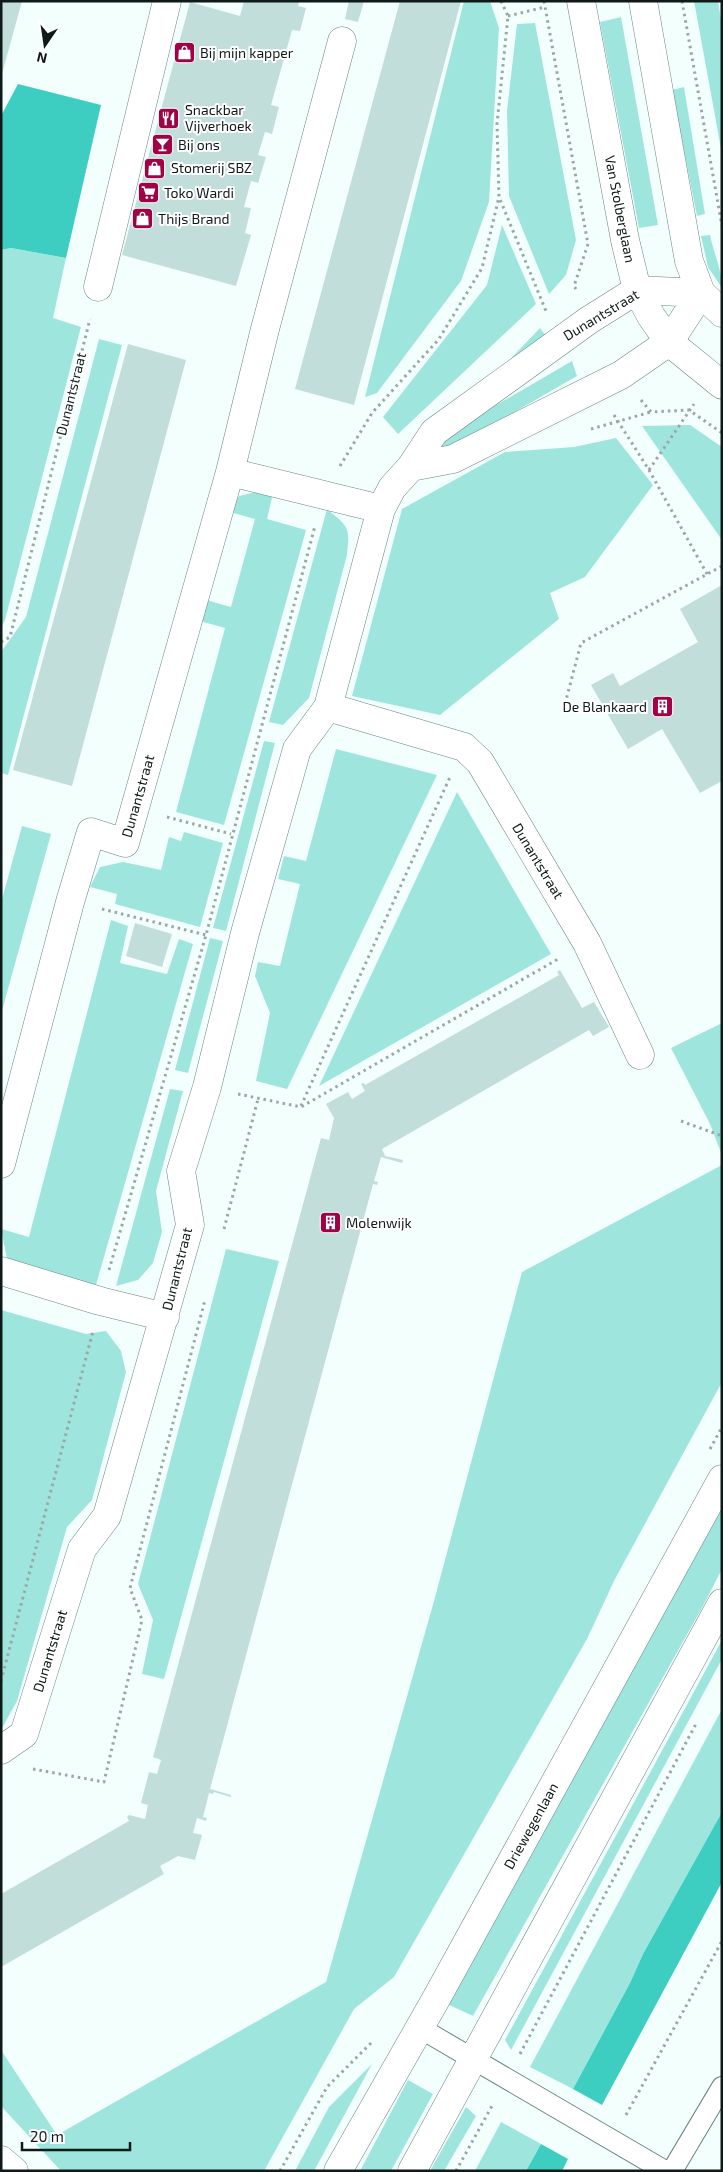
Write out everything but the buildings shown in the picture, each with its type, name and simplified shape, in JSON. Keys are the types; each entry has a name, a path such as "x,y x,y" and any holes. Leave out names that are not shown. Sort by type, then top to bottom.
{"street":[{"path":"98,286 167,1"},
{"name":"Van Stolberglaan","path":"581,1 625,240 638,290 651,316 669,342 722,385"},
{"path":"643,1 689,261 701,293 722,313"},
{"name":"Dunantstraat","path":"1,1164 70,902 91,832 125,843 230,472 268,319 342,41"},
{"name":"Dunantstraat","path":"1,1750 24,1734 82,1549 107,1516 190,1225 181,1171 207,1087 245,933 297,749 328,707 381,509 392,488 410,467 434,432 589,320 638,290 701,293"},
{"path":"410,467 453,459 621,375 669,342 701,293"},
{"path":"230,472 381,509"},
{"name":"Dunantstraat","path":"328,707 464,747 480,762 587,942 640,1055"},
{"name":"Dunantstraat","path":"1,1271 100,1301 165,1317"},
{"name":"Driewegenlaan","path":"338,2171 420,2028 722,1479"},
{"path":"412,2171 722,1603"},
{"path":"1,2160 14,2171"}],"lane":[{"path":"420,2028 665,2171"},
{"path":"672,2171 722,2087"}],"path":[{"path":"682,1 722,226"},
{"path":"508,16 545,7"},
{"path":"1,1681 100,1301 206,935 231,834 323,495 372,413 439,339 482,268 499,196"},
{"name":"Dunantstraat","path":"1,642 10,637 98,286"},
{"path":"650,470 689,410"},
{"path":"565,704 581,643 722,566"},
{"path":"300,1106 464,747"},
{"path":"135,808 231,834"},
{"path":"70,902 206,935"},
{"path":"165,1077 258,1099 300,1106 587,942"},
{"path":"223,1233 258,1099"},
{"path":"681,1121 722,1136"},
{"path":"29,1768 104,1782 142,1620 130,1588 208,1291"},
{"path":"456,2171 698,1720"},
{"path":"612,2139 722,1941"},
{"path":"280,2171 327,2087 373,2041"}],"shaded area":[{"path":"464,1 490,1 499,28 489,202 461,281 377,393 365,397"},
{"path":"694,1 718,1 722,26 722,154"},
{"path":"621,17 658,225 639,228 600,22"},
{"path":"535,23 576,240 566,275 549,294 509,196 507,111 517,24"},
{"path":"18,84 101,105 66,258 11,248 1,250 1,116"},
{"path":"684,87 705,214 697,216 672,90"},
{"path":"502,225 536,304 398,434 383,417 487,285"},
{"path":"710,235 722,281 722,288 708,267 701,236"},
{"path":"11,248 66,258 53,318 81,327 5,620 1,628 1,250"},
{"path":"540,328 547,337 496,374"},
{"path":"99,339 122,345 8,775 1,773 1,652 26,617"},
{"path":"572,361 577,376 445,452 438,439"},
{"path":"690,425 722,447 722,540 642,426"},
{"path":"616,438 653,485 585,577 550,593 559,619 440,715 352,696 402,509 505,452 574,447"},
{"path":"260,491 273,494 267,519 306,530 224,825 176,812 225,628 200,621 206,600 231,607 255,519 230,512 239,496"},
{"path":"327,509 344,524 348,533 348,546 309,698 283,725 269,722"},
{"path":"264,741 275,743 226,931 213,928"},
{"path":"336,749 437,775 287,1089 256,1081 270,1013 255,976 258,962 280,966 300,884 278,879 284,856 306,861"},
{"path":"457,792 551,954 319,1086"},
{"path":"22,826 51,834 1,1014 1,903"},
{"path":"184,832 223,843 200,927 115,904 117,894 90,887 100,867 123,862 161,870 169,837 181,841"},
{"path":"111,920 128,926 120,963 167,974 179,939 193,944 96,1285 8,1263 1,1229 29,1237"},
{"path":"210,938 223,941 188,1073 175,1070"},
{"path":"722,1023 722,1155 710,1124 671,1048"},
{"path":"170,1089 183,1091 156,1191 162,1232 153,1263 138,1280 116,1286"},
{"path":"722,1165 722,1382 615,1579 587,1639 394,1977 354,2009 264,2171 61,2171 1,2106 1,2050 57,2135 326,1982 434,1601 522,1272"},
{"path":"226,1249 279,1261 164,1679 142,1674 153,1620 138,1584"},
{"path":"1,1310 86,1334 106,1331 121,1351 126,1372 92,1500 67,1527 17,1701 1,1730"},
{"path":"722,1508 722,1569 703,1606 473,2016 445,2003"},
{"path":"722,1640 722,1659 511,2050 505,2040"},
{"path":"722,1709 722,1812 643,1954 630,1983 573,2089 530,2067"},
{"path":"722,1812 722,1882 602,2105 573,2089 630,1983 643,1954"},
{"path":"372,2064 314,2171 295,2171 329,2107"},
{"path":"408,2080 433,2094 391,2171 360,2171"},
{"path":"466,2107 476,2116 444,2171 430,2171"},
{"path":"501,2122 541,2144 526,2171 475,2171"},
{"path":"541,2144 568,2159 562,2171 526,2171"}],"place":[{"name":"Bij mijn kapper","path":"184,53"},
{"name":"Snackbar Vijverhoek","path":"169,118"},
{"name":"Bij ons","path":"162,145"},
{"name":"Stomerij SBZ","path":"155,168"},
{"name":"Toko Wardi","path":"148,193"},
{"name":"Thijs Brand","path":"142,219"},
{"name":"De Blankaard","path":"663,707"},
{"name":"Molenwijk","path":"330,1223"}]}
